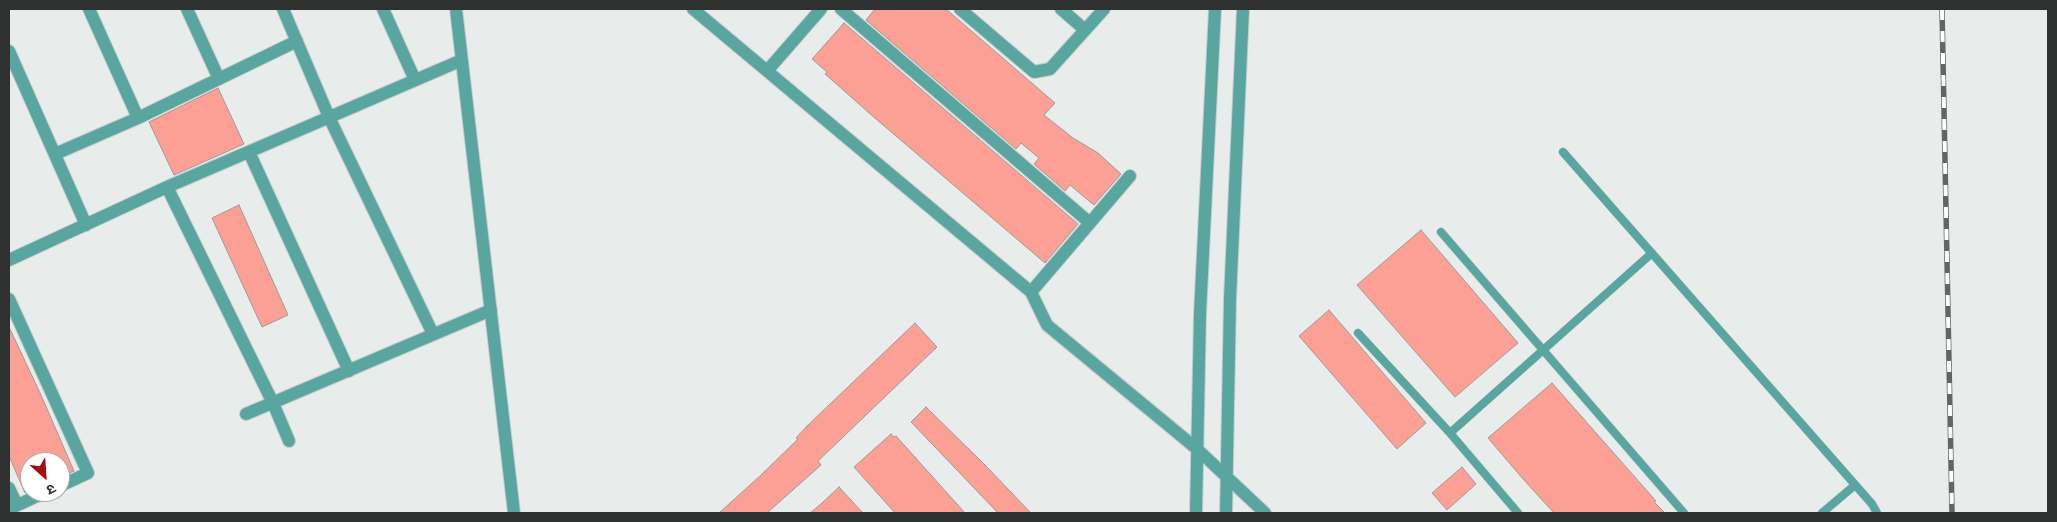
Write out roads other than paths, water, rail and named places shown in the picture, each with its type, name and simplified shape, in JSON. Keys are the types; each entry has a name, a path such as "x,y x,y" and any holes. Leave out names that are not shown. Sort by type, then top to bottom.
{"street":[{"path":"89,9 138,118"},
{"path":"187,9 219,79"},
{"path":"283,9 329,117 433,334"},
{"path":"383,9 415,80"},
{"path":"456,9 514,513"},
{"path":"693,9 1031,292 1047,325 1198,450 1265,513"},
{"path":"767,71 821,9"},
{"path":"841,9 1090,223"},
{"path":"960,9 1034,72 1050,69 1104,9"},
{"path":"1062,9 1084,29"},
{"path":"1196,513 1201,304 1215,9"},
{"path":"1226,513 1230,299 1243,9"},
{"path":"56,154 138,118 297,41"},
{"path":"9,51 86,225"},
{"path":"9,260 167,187 462,60"},
{"path":"249,152 348,370"},
{"path":"1031,292 1130,176"},
{"path":"167,187 273,403 289,441"},
{"path":"9,299 88,473 70,481"},
{"path":"246,414 491,310"},
{"path":"9,488 13,507"}],"lane":[{"path":"1563,152 1872,504 1877,513"},
{"path":"1441,232 1684,513"},
{"path":"1450,434 1652,253"},
{"path":"1358,333 1450,434 1518,513"},
{"path":"1822,513 1855,485"}],"railway":[{"path":"1942,9 1952,513"}]}
